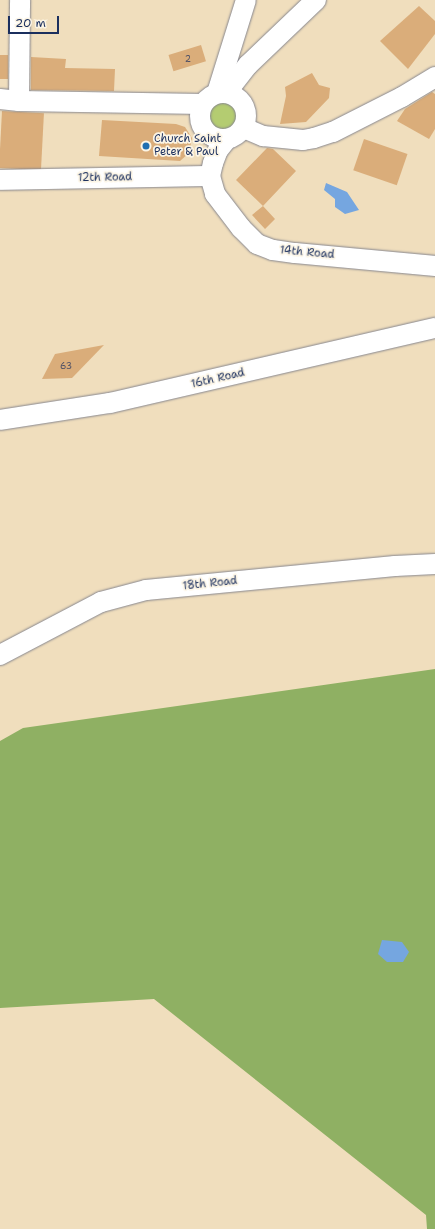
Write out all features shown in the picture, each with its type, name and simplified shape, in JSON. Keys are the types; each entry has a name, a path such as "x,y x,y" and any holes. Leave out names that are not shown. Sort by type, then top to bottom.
{"street":[{"path":"20,0 9,100 215,97 232,94 242,102 247,115 244,128 233,137 226,139 212,137 202,126 200,111 215,97 316,0"},
{"path":"215,97 246,0"},
{"path":"244,128 263,136 303,140 314,138 333,132 402,97 435,77"},
{"path":"210,176 213,162 218,150 226,139"},
{"name":"12th Road","path":"0,180 210,176"},
{"name":"14th Road","path":"210,176 215,194 241,228 257,244 273,250 295,253 435,266"},
{"name":"16th Road","path":"5,420 110,403 435,328"},
{"name":"18th Road","path":"0,655 101,602 146,590 387,566 435,564"}],"green space":[{"path":"223,101 234,105 238,116 234,127 223,131 212,127 208,116 212,105"},
{"path":"435,669 435,1229 427,1229 426,1215 154,999 0,1008 0,741 23,728"}],"water":[{"path":"326,183 347,192 359,210 345,214 335,207 335,199 324,190"},
{"path":"382,940 402,942 409,952 403,962 387,962 378,954"}],"building":[{"path":"419,6 435,21 435,34 408,69 380,41"},
{"path":"201,45 206,61 173,71 168,55"},
{"path":"0,55 8,55 8,79 0,79"},
{"path":"31,57 66,59 65,68 115,69 114,91 31,90"},
{"path":"312,73 319,85 330,88 329,98 306,122 280,124 286,96 285,87"},
{"path":"432,92 435,94 435,129 429,139 397,121 405,109"},
{"path":"2,111 44,113 41,170 0,168"},
{"name":"Church Saint Peter & Paul","path":"102,120 176,124 185,127 192,138 189,153 180,161 99,156"},
{"path":"364,139 407,154 397,185 353,170"},
{"path":"267,148 273,149 296,171 263,206 236,180"},
{"path":"263,206 275,219 265,229 252,215"},
{"path":"104,345 72,378 42,379 55,354"}],"place":[{"name":"Church Saint Peter & Paul","path":"146,146"}]}
